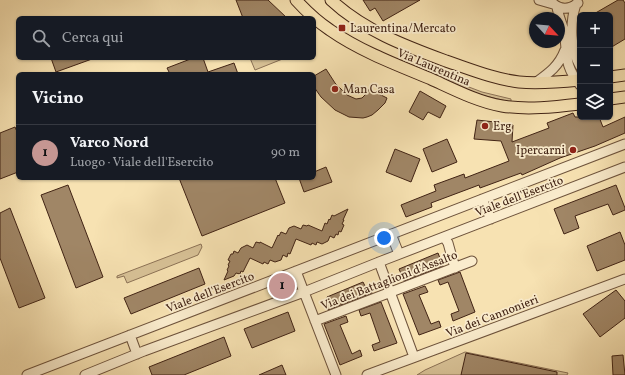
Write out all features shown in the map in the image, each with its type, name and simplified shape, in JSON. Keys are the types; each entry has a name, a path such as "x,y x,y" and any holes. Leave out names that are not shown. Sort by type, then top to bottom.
{"main road":[{"name":"Via Laurentina","path":"296,0 313,16"},
{"name":"Via Laurentina","path":"331,0 359,22 387,38 474,70 510,80 535,83 577,82"},
{"name":"Via Laurentina","path":"316,19 330,31 386,60 483,101 501,106 531,108 577,104"},
{"path":"613,77 625,75"},
{"path":"613,99 625,97"}],"street":[{"path":"539,0 567,9 578,2"},
{"path":"577,60 573,46 573,22 578,2"},
{"path":"553,4 565,40 567,64 571,73 577,80"},
{"path":"535,83 553,70 561,59 565,50"},
{"name":"Viale dell'Esercito","path":"27,375 625,144"},
{"name":"Viale dell'Esercito","path":"85,375 304,292 625,167"},
{"path":"482,199 491,219"},
{"path":"391,234 399,254"},
{"path":"444,237 448,242 455,268"},
{"name":"Via dei Battaglioni d'Assalto","path":"315,320 472,261"},
{"path":"379,262 414,357"},
{"path":"296,271 336,375"},
{"name":"Via dei Cannonieri","path":"367,375 625,279"},
{"path":"130,335 138,354"}],"shaded area":[{"path":"251,60 280,60 255,70"},
{"path":"419,68 482,92 511,99 511,102 481,95"},
{"path":"201,244 202,247 198,255 127,283 124,276 117,278 117,276"},
{"path":"465,352 568,373 567,375 417,375"}],"building":[{"path":"236,0 268,0 285,16 242,16"},
{"path":"363,0 420,0 383,21 375,8 370,11"},
{"path":"618,0 623,0 625,3 625,39 613,46 613,12 597,12"},
{"path":"52,60 89,60 56,72"},
{"path":"188,60 204,60 208,72 169,72 167,68"},
{"path":"234,63 237,72 208,72"},
{"path":"326,69 335,83 347,95 356,99 362,98 369,89 387,98 385,103 372,115 363,118 349,117 335,110 321,97 316,90 316,75"},
{"path":"420,91 446,106 440,118 428,112 423,120 409,112"},
{"path":"573,113 575,117 577,117 577,120 600,120 603,127 625,117 625,133 595,146 560,158 522,175 521,173 480,188 479,185 431,203 432,207 406,217 401,205 436,191 434,185 464,174 465,178 509,161 501,141 474,139 477,120 513,125 512,142 549,128 547,123"},
{"path":"15,127 16,129 16,173 0,179 0,133"},
{"path":"447,139 457,162 432,172 423,149"},
{"path":"395,149 420,159 411,182 386,172"},
{"path":"326,167 332,182 304,192 300,180 316,180 316,171"},
{"path":"180,180 276,180 285,203 202,236"},
{"path":"68,185 103,277 76,288 41,195"},
{"path":"616,185 625,210 613,215 608,204 575,216 579,228 564,234 554,209"},
{"path":"10,208 45,298 19,308 0,258 0,213"},
{"path":"348,209 343,220 342,224 344,225 341,232 339,231 338,235 336,234 334,238 330,236 328,241 322,244 317,242 316,245 312,243 311,245 296,239 290,254 288,253 287,257 283,255 281,260 275,262 270,260 268,264 264,262 263,264 250,258 243,272 241,271 240,274 236,273 234,276 224,280 230,261 228,260 234,251 238,253 241,248 247,245 253,248 256,242 260,242 272,248 281,232 286,234 289,228 294,226 301,229 303,225 308,225 322,231 325,223 327,224 332,215 334,216"},
{"path":"620,232 625,245 625,260 597,271 587,246"},
{"path":"438,253 443,266 404,281 399,269"},
{"path":"199,268 205,284 131,314 124,298"},
{"path":"460,272 475,312 453,321 451,314 459,311 448,282 440,285 438,280"},
{"path":"363,282 366,288 369,287 372,293 328,310 326,305 330,303 327,297"},
{"path":"425,286 428,292 419,295 431,324 439,321 441,327 419,335 403,294"},
{"path":"616,290 625,301 625,318 600,337 583,314"},
{"path":"381,302 397,343 374,351 372,345 380,342 370,313 361,316 359,310"},
{"path":"288,312 295,331 252,348 244,329"},
{"path":"346,316 348,322 340,325 352,354 360,350 362,356 340,365 324,324"},
{"path":"224,337 231,356 184,375 152,375 149,367"},
{"path":"466,353 557,372 557,375 461,375"},
{"path":"623,355 625,375 613,375 612,356"},
{"path":"282,365 286,375 259,375"}],"place":[{"name":"Laurentina/Mercato","path":"342,28"},
{"name":"Man Casa","path":"335,89"},
{"name":"Erg","path":"485,126"},
{"name":"Ipercarni","path":"573,150"},
{"name":"Varco Nord","path":"282,286"}]}
